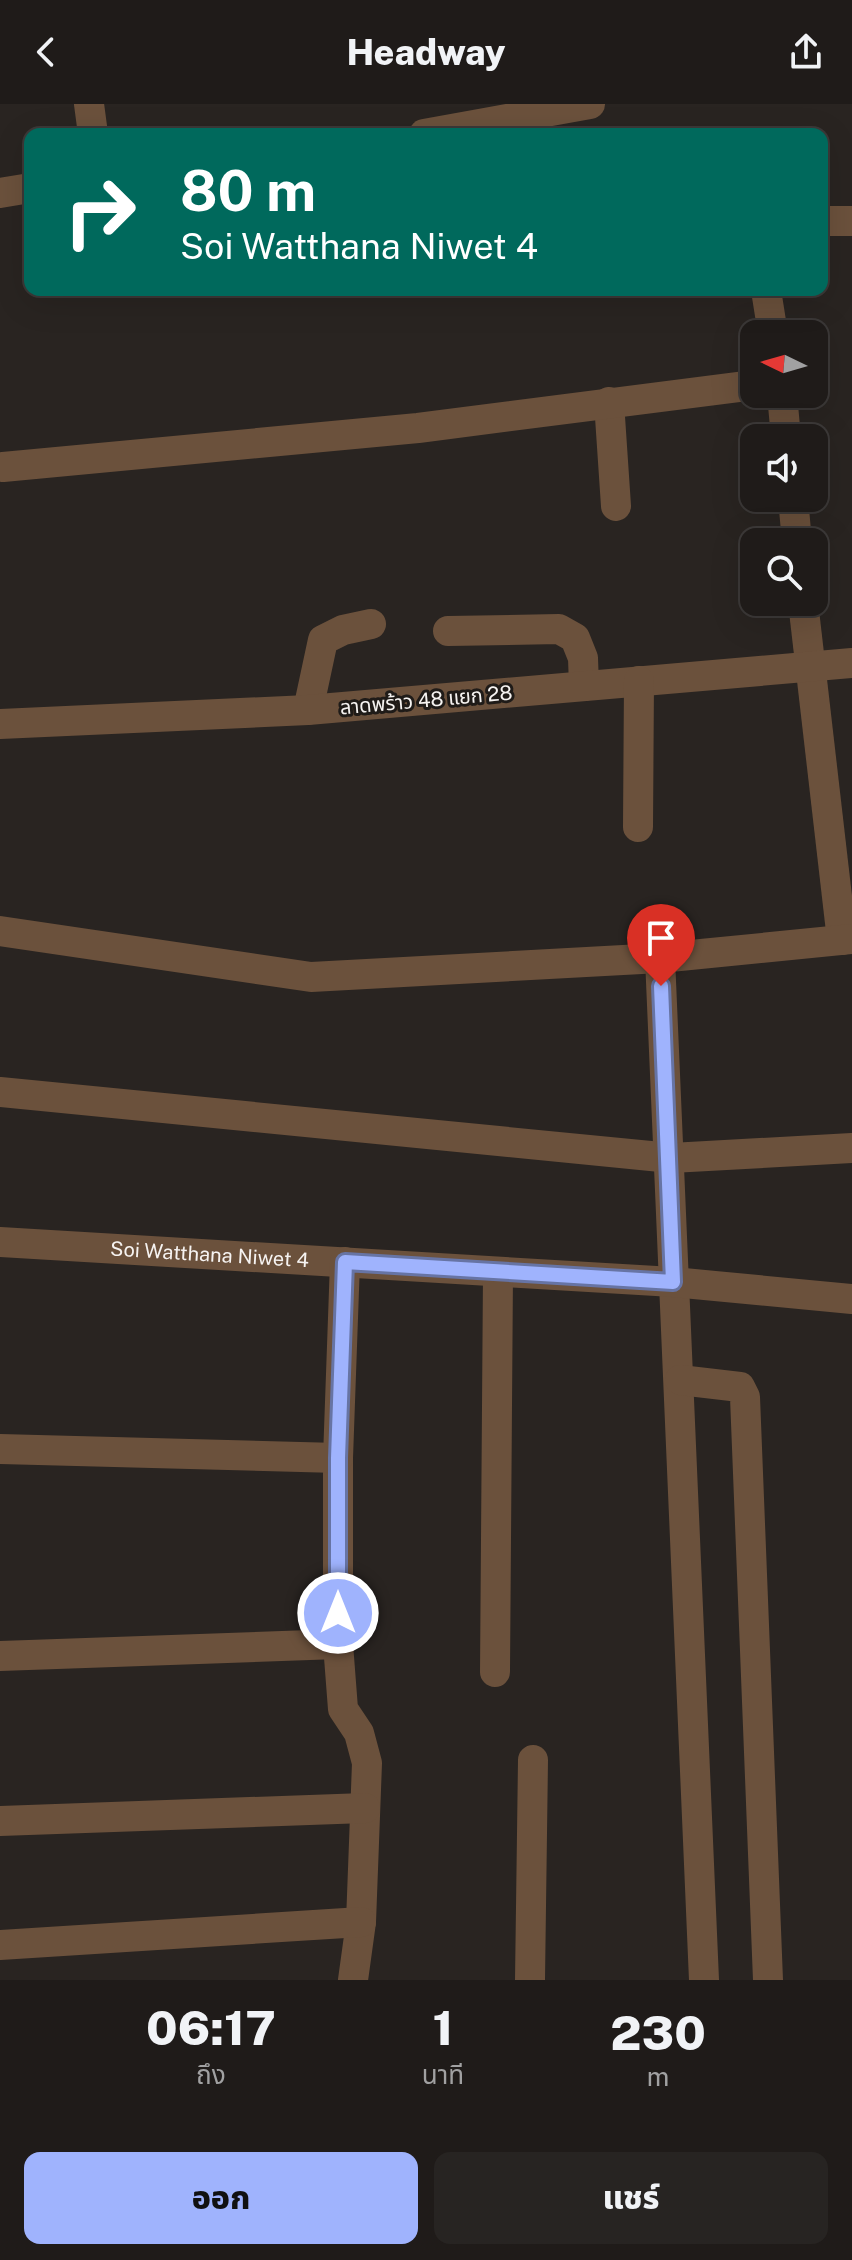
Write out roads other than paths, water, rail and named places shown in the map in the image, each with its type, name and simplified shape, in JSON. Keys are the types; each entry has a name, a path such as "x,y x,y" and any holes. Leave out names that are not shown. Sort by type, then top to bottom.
{"street":[{"path":"89,104 92,128"},
{"path":"457,128 590,104"},
{"path":"0,193 24,189"},
{"path":"828,221 852,221"},
{"path":"767,296 771,320"},
{"path":"3,467 418,428 740,387"},
{"path":"609,402 616,506"},
{"path":"0,931 311,977 660,958 847,939 805,616"},
{"path":"308,710 323,640 343,630 371,624"},
{"path":"448,631 559,629 575,638 583,658 584,686"},
{"name":"ลาดพร้าว 48 แยก 28","path":"0,724 308,710 852,663"},
{"path":"638,827 639,681"},
{"path":"660,958 680,1380 686,1618 704,1980"},
{"path":"0,1092 671,1158 852,1148"},
{"name":"Soi Watthana Niwet 4","path":"0,1242 673,1282 852,1299"},
{"path":"345,1262 338,1458 338,1644 343,1709 364,1747 365,1808 361,1922 353,1980"},
{"path":"495,1672 498,1273"},
{"path":"680,1380 729,1384 740,1387 745,1397 768,1980"},
{"path":"0,1449 338,1458"},
{"path":"0,1656 338,1644"},
{"path":"530,1980 533,1760"},
{"path":"0,1821 365,1808"},
{"path":"0,1945 361,1922"}]}
